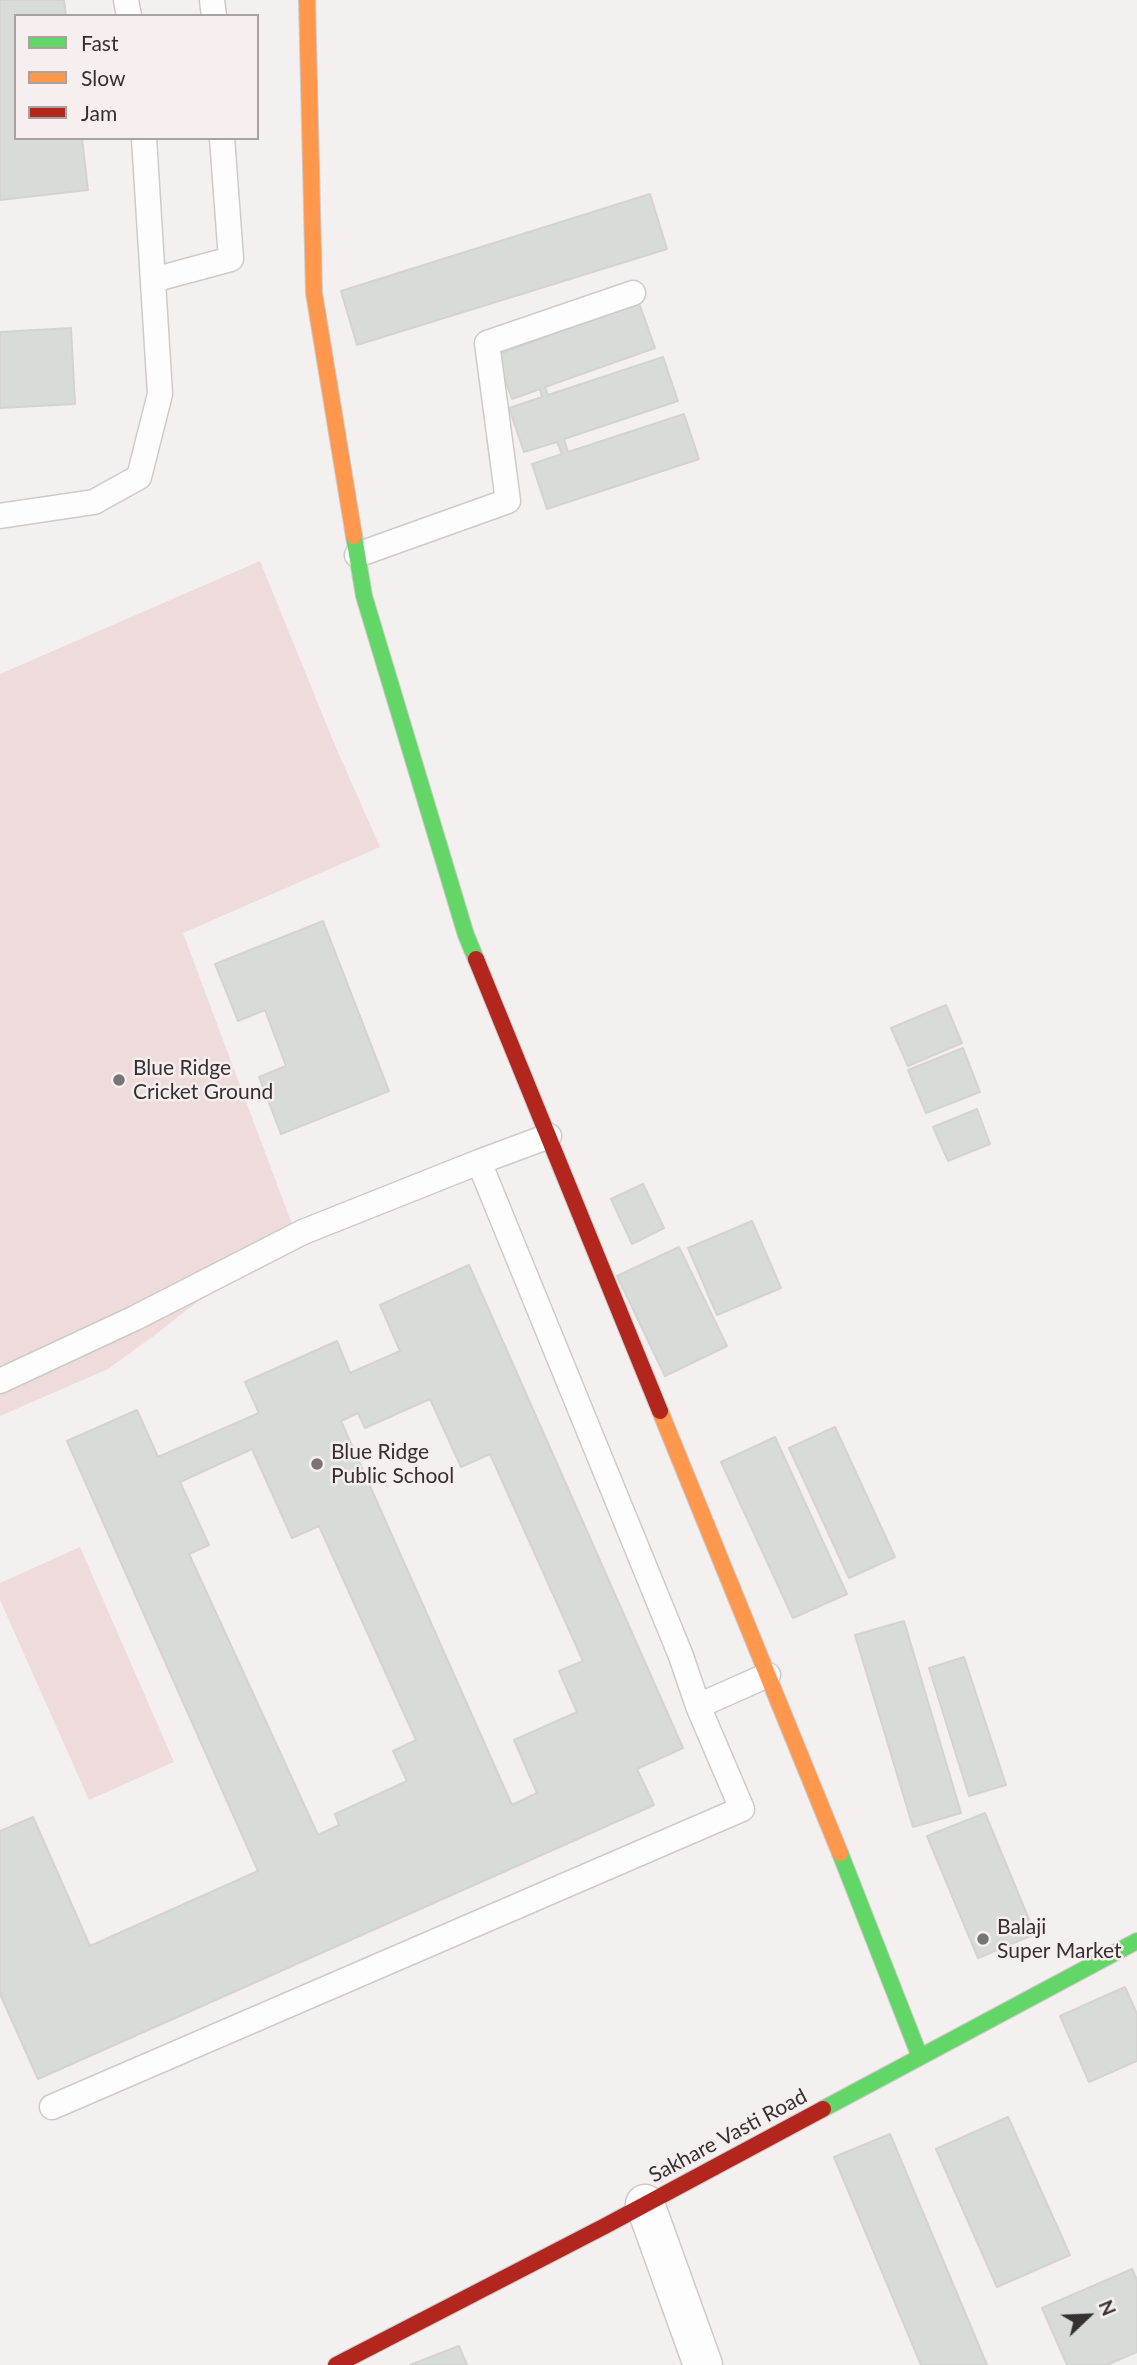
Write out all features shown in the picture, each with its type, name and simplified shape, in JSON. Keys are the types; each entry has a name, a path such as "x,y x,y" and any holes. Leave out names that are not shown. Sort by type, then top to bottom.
{"street":[{"path":"307,0 314,293 364,596 466,935 768,1675 920,2057"},
{"name":"Sakhare Vasti Road","path":"350,2361 1137,1941"},
{"path":"645,2204 703,2365"}],"lane":[{"path":"0,516 94,502 139,477 160,394 144,140"},
{"path":"153,280 231,259 222,140"},
{"path":"357,555 508,501 487,343 633,293"},
{"path":"0,1381 135,1318 303,1232 549,1136"},
{"path":"52,2108 743,1809 698,1706 681,1656 479,1162"},
{"path":"698,1706 768,1675"}],"shaded area":[{"name":"Blue Ridge Cricket Ground","path":"260,561 334,743 380,847 183,933 293,1227 108,1369 0,1416 0,674"},
{"path":"80,1547 174,1762 89,1800 0,1600 0,1583"}],"building":[{"path":"0,0 64,0 66,14 14,14 14,140 82,140 88,190 0,200"},
{"path":"650,194 667,249 357,345 341,291"},
{"path":"639,303 655,348 545,387 548,395 663,357 678,401 564,439 568,452 684,414 699,459 547,509 532,464 562,454 557,442 524,452 509,408 542,397 540,389 512,399 496,355"},
{"path":"71,328 75,404 0,408 0,332"},
{"path":"323,921 389,1091 281,1134 259,1077 286,1066 265,1010 238,1021 215,964"},
{"path":"946,1005 962,1043 908,1066 891,1028"},
{"path":"963,1048 980,1092 926,1113 908,1070"},
{"path":"977,1109 990,1144 948,1161 933,1127"},
{"path":"643,1184 664,1228 632,1244 611,1199"},
{"path":"752,1221 781,1288 717,1315 688,1248"},
{"path":"679,1247 727,1346 665,1376 617,1276"},
{"path":"469,1265 683,1748 637,1769 654,1805 38,2079 0,1994 0,1831 33,1817 90,1946 258,1871 67,1441 137,1410 158,1457 259,1413 245,1382 337,1341 350,1373 400,1351 380,1305","holes":["430,1399 461,1467 490,1454 583,1661 559,1671 577,1712 514,1740 537,1793 512,1805 341,1421 358,1413 365,1428","252,1449 292,1538 319,1526 416,1740 393,1751 407,1781 335,1814 339,1825 318,1835 189,1554 209,1545 180,1482"]},
{"path":"835,1427 895,1557 849,1578 789,1448"},
{"path":"775,1437 847,1594 793,1618 721,1462"},
{"path":"904,1621 961,1813 913,1827 855,1635"},
{"path":"964,1657 1006,1785 969,1796 929,1668"},
{"path":"985,1813 1035,1934 978,1958 927,1836"},
{"path":"1125,1987 1137,2014 1137,2061 1089,2082 1060,2016"},
{"path":"1008,2117 1070,2255 997,2287 936,2149"},
{"path":"890,2134 987,2365 921,2365 834,2157"},
{"path":"1132,2269 1137,2280 1137,2352 1107,2365 1067,2365 1042,2308"},
{"path":"459,2346 467,2365 410,2365"}],"traffic: fast":[{"path":"354,536 364,596 466,935 476,959"},
{"path":"840,1853 920,2057"},
{"path":"823,2109 1137,1941"}],"traffic: slow":[{"path":"307,0 314,293 354,536"},
{"path":"660,1411 840,1853"}],"traffic: jam":[{"path":"476,959 660,1411"},
{"path":"336,2365 605,2226 823,2109"}],"place":[{"name":"Blue Ridge Cricket Ground","path":"119,1080"},
{"name":"Blue Ridge Public School","path":"317,1464"},
{"name":"Balaji Super Market","path":"983,1939"}]}
